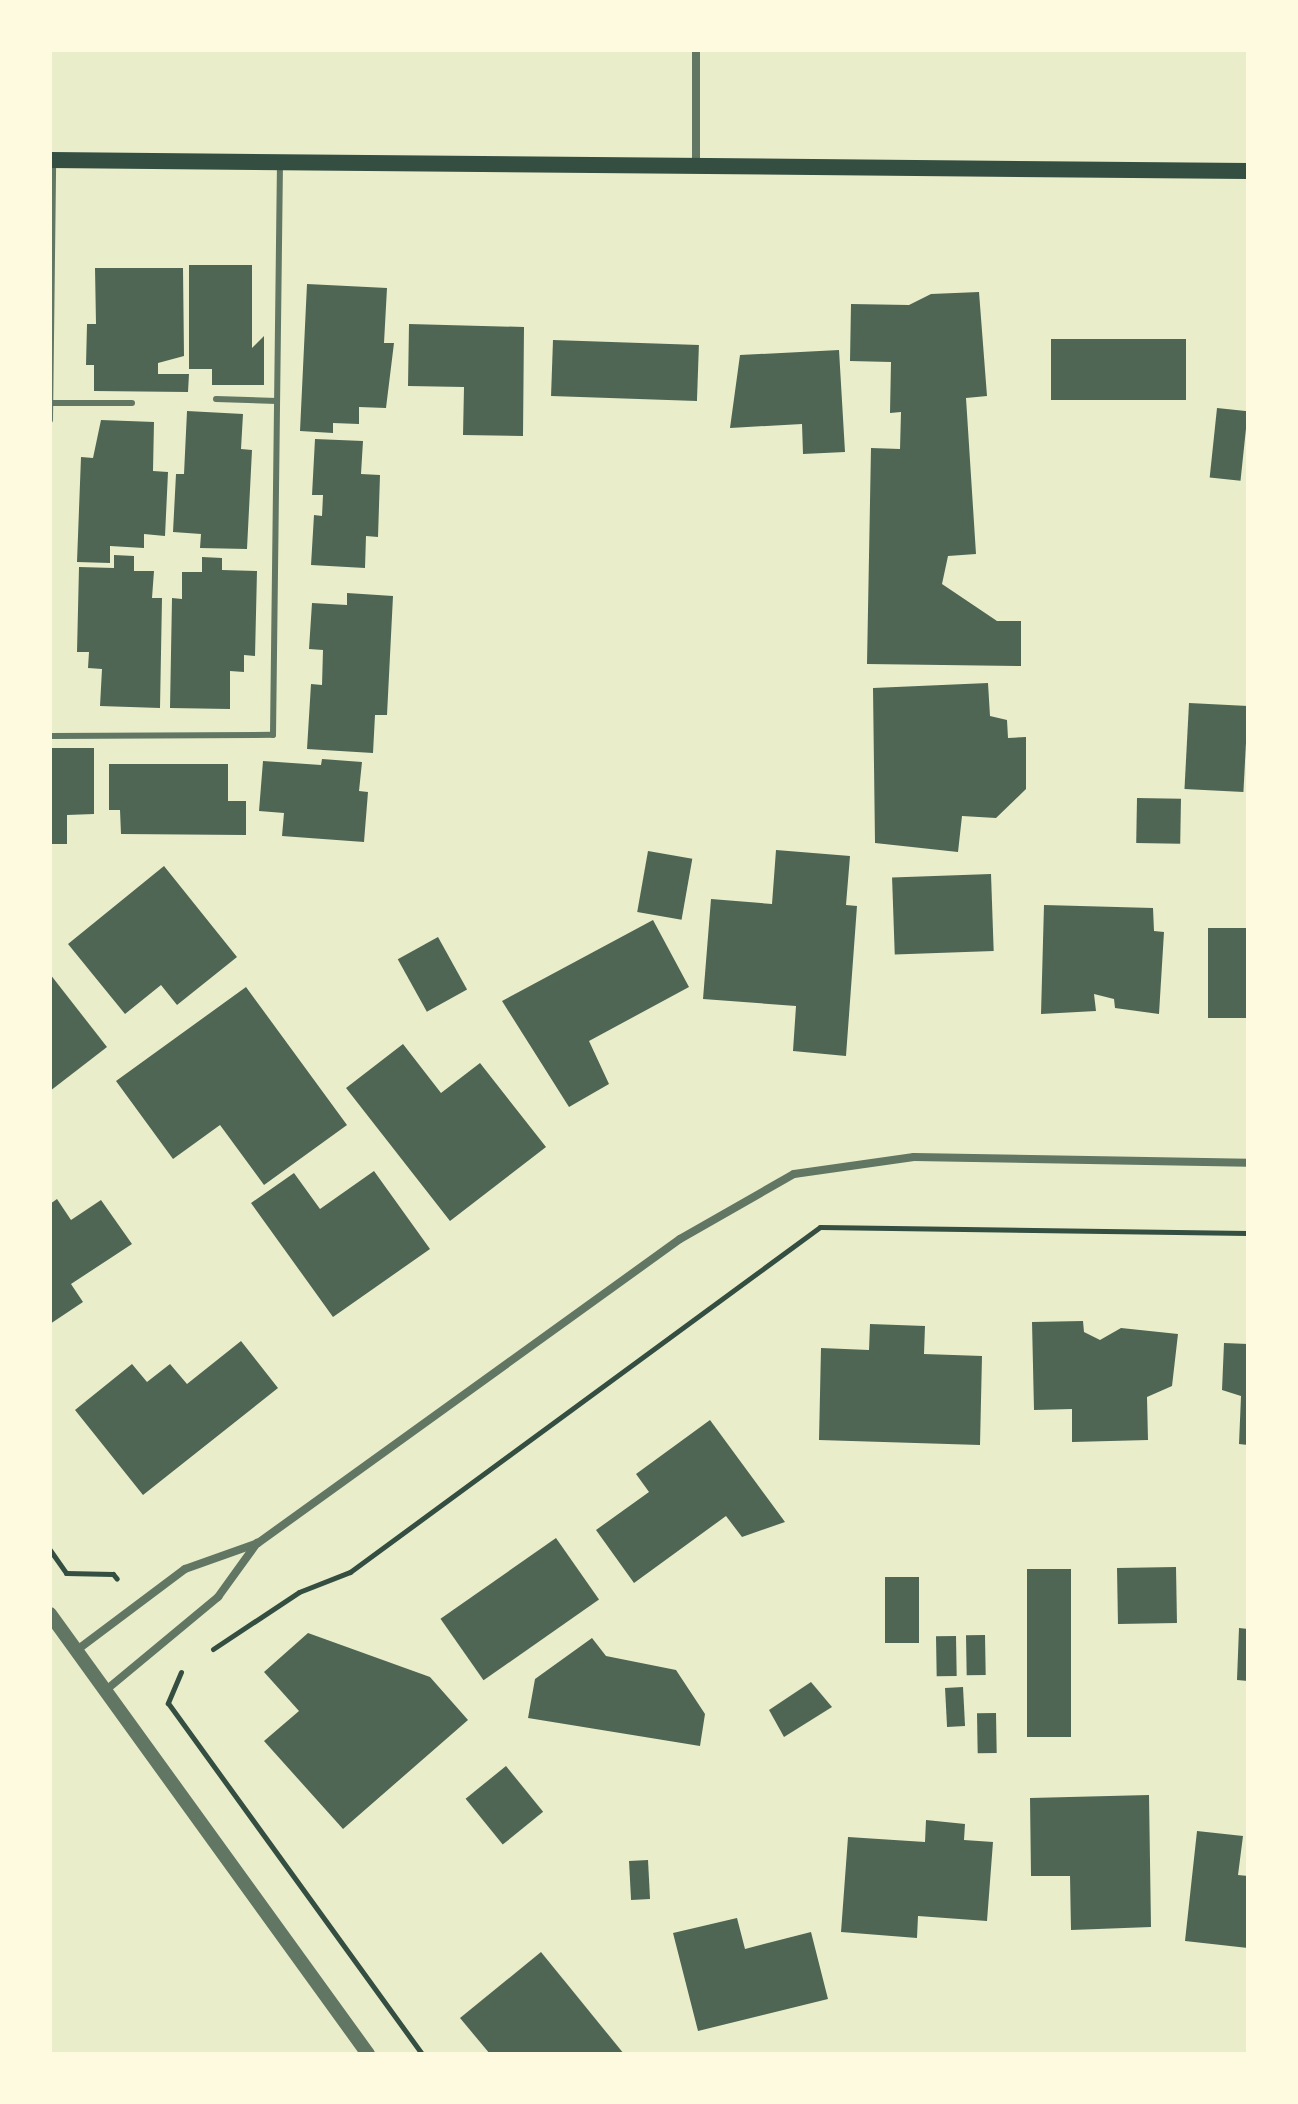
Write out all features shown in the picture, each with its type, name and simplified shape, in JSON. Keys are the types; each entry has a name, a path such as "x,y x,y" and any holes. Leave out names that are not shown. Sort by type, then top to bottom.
{"main road":[{"path":"52,160 696,163 1248,171"}],"street":[{"path":"696,50 696,163"},
{"path":"77,1650 185,1569 258,1543 680,1239 794,1174 914,1157 1248,1163"},
{"path":"106,1690 218,1597 258,1543"},
{"path":"50,1614 368,2054"}],"lane":[{"path":"50,420 52,160"},
{"path":"50,736 273,735 280,162"},
{"path":"216,399 277,401"},
{"path":"50,403 132,403"}],"path":[{"path":"208,1652 299,1592 350,1572 820,1227 1248,1233"},
{"path":"50,1550 66,1573 113,1574 136,1606"},
{"path":"163,1643 182,1669 168,1703 422,2054"}],"building":[{"path":"189,265 252,265 252,348 264,336 264,385 212,385 212,369 189,369"},
{"path":"95,268 183,268 184,356 158,363 158,374 189,374 188,392 94,391 94,365 86,365 87,324 96,324"},
{"path":"307,284 387,288 384,343 394,343 386,408 359,407 359,424 333,423 333,433 300,431"},
{"path":"979,292 987,396 966,398 976,554 948,556 942,584 997,621 1021,621 1021,666 867,664 871,448 900,449 901,412 890,413 891,362 850,361 851,304 909,305 931,294"},
{"path":"409,324 524,327 523,436 463,435 464,387 408,386"},
{"path":"1051,339 1186,339 1186,400 1051,400"},
{"path":"553,340 699,345 697,401 551,396"},
{"path":"839,350 845,452 803,454 802,424 730,428 740,355"},
{"path":"1217,408 1248,411 1241,481 1210,478"},
{"path":"187,411 243,414 241,449 252,450 247,549 200,548 201,534 173,532 176,474 184,474"},
{"path":"101,420 154,422 153,471 168,472 165,536 144,534 144,548 110,546 110,563 77,562 81,457 93,458"},
{"path":"315,439 363,441 361,474 380,475 378,537 366,536 365,568 311,565 314,515 322,516 323,495 312,495"},
{"path":"114,555 134,556 134,571 154,571 152,598 162,598 160,708 100,706 102,669 88,668 89,652 77,652 79,567 114,568"},
{"path":"202,557 222,558 222,570 257,571 255,656 244,655 244,672 230,671 230,709 170,708 172,598 182,599 182,572 202,572"},
{"path":"347,593 393,596 387,715 375,715 373,753 307,749 311,684 322,685 323,650 309,649 312,603 347,605"},
{"path":"988,683 990,716 1007,720 1008,738 1026,737 1026,789 996,818 962,816 958,852 875,843 873,688"},
{"path":"1189,703 1248,706 1243,792 1184,789"},
{"path":"50,748 94,748 94,814 67,815 67,844 50,844"},
{"path":"322,759 362,762 359,791 368,792 364,842 282,836 284,813 259,811 263,761 321,765"},
{"path":"109,764 228,764 228,801 246,801 246,835 121,834 120,810 109,810"},
{"path":"1137,798 1181,799 1180,844 1136,843"},
{"path":"776,850 850,856 846,905 857,906 846,1056 793,1051 796,1006 703,999 711,899 772,904"},
{"path":"648,851 692,859 682,920 637,912"},
{"path":"164,866 237,957 177,1005 161,985 125,1014 68,944"},
{"path":"991,874 994,951 895,954 892,877"},
{"path":"1044,905 1153,908 1154,931 1164,932 1159,1014 1115,1008 1114,999 1094,994 1096,1011 1041,1014"},
{"path":"653,920 689,987 589,1041 609,1084 569,1107 502,1001"},
{"path":"1208,928 1248,928 1248,1018 1208,1018"},
{"path":"438,937 467,989 427,1012 398,959"},
{"path":"50,974 107,1047 50,1091"},
{"path":"246,987 347,1125 264,1185 220,1125 173,1159 116,1081"},
{"path":"403,1044 441,1093 480,1063 546,1147 450,1221 346,1088"},
{"path":"374,1171 430,1249 333,1317 251,1203 294,1173 320,1209"},
{"path":"57,1199 71,1220 101,1200 132,1244 71,1284 83,1302 50,1324 50,1204"},
{"path":"1083,1321 1084,1332 1100,1340 1121,1328 1178,1334 1172,1386 1147,1397 1148,1440 1072,1442 1072,1409 1034,1410 1032,1322"},
{"path":"870,1324 925,1326 924,1354 982,1356 980,1445 819,1440 821,1348 869,1350"},
{"path":"241,1341 278,1388 143,1495 75,1410 132,1364 147,1382 170,1364 187,1384"},
{"path":"1224,1343 1248,1344 1248,1445 1239,1444 1241,1396 1222,1390"},
{"path":"710,1420 785,1522 742,1537 726,1516 634,1583 596,1530 649,1492 636,1474"},
{"path":"556,1538 599,1599 484,1680 440,1619"},
{"path":"1176,1567 1177,1623 1118,1624 1117,1568"},
{"path":"1027,1569 1071,1569 1071,1737 1027,1737"},
{"path":"885,1577 919,1577 919,1643 885,1643"},
{"path":"1239,1628 1248,1629 1248,1681 1237,1680"},
{"path":"308,1633 430,1677 468,1720 343,1829 264,1741 299,1711 264,1672"},
{"path":"966,1635 985,1635 986,1675 967,1675"},
{"path":"936,1636 956,1636 957,1676 937,1676"},
{"path":"592,1638 606,1656 676,1670 705,1714 700,1746 528,1718 535,1679"},
{"path":"811,1682 832,1707 784,1737 769,1710"},
{"path":"963,1687 965,1726 947,1727 945,1688"},
{"path":"977,1713 996,1713 997,1753 978,1753"},
{"path":"506,1766 543,1812 503,1845 466,1799"},
{"path":"1149,1795 1151,1927 1071,1930 1070,1876 1031,1876 1030,1798"},
{"path":"926,1820 965,1824 964,1840 993,1842 987,1921 918,1916 917,1938 841,1932 848,1837 925,1842"},
{"path":"1197,1831 1243,1836 1238,1875 1248,1876 1248,1948 1185,1941"},
{"path":"648,1860 650,1899 631,1900 629,1861"},
{"path":"737,1918 745,1949 811,1932 828,1999 698,2031 673,1933"},
{"path":"541,1952 624,2054 490,2054 460,2018"}]}
